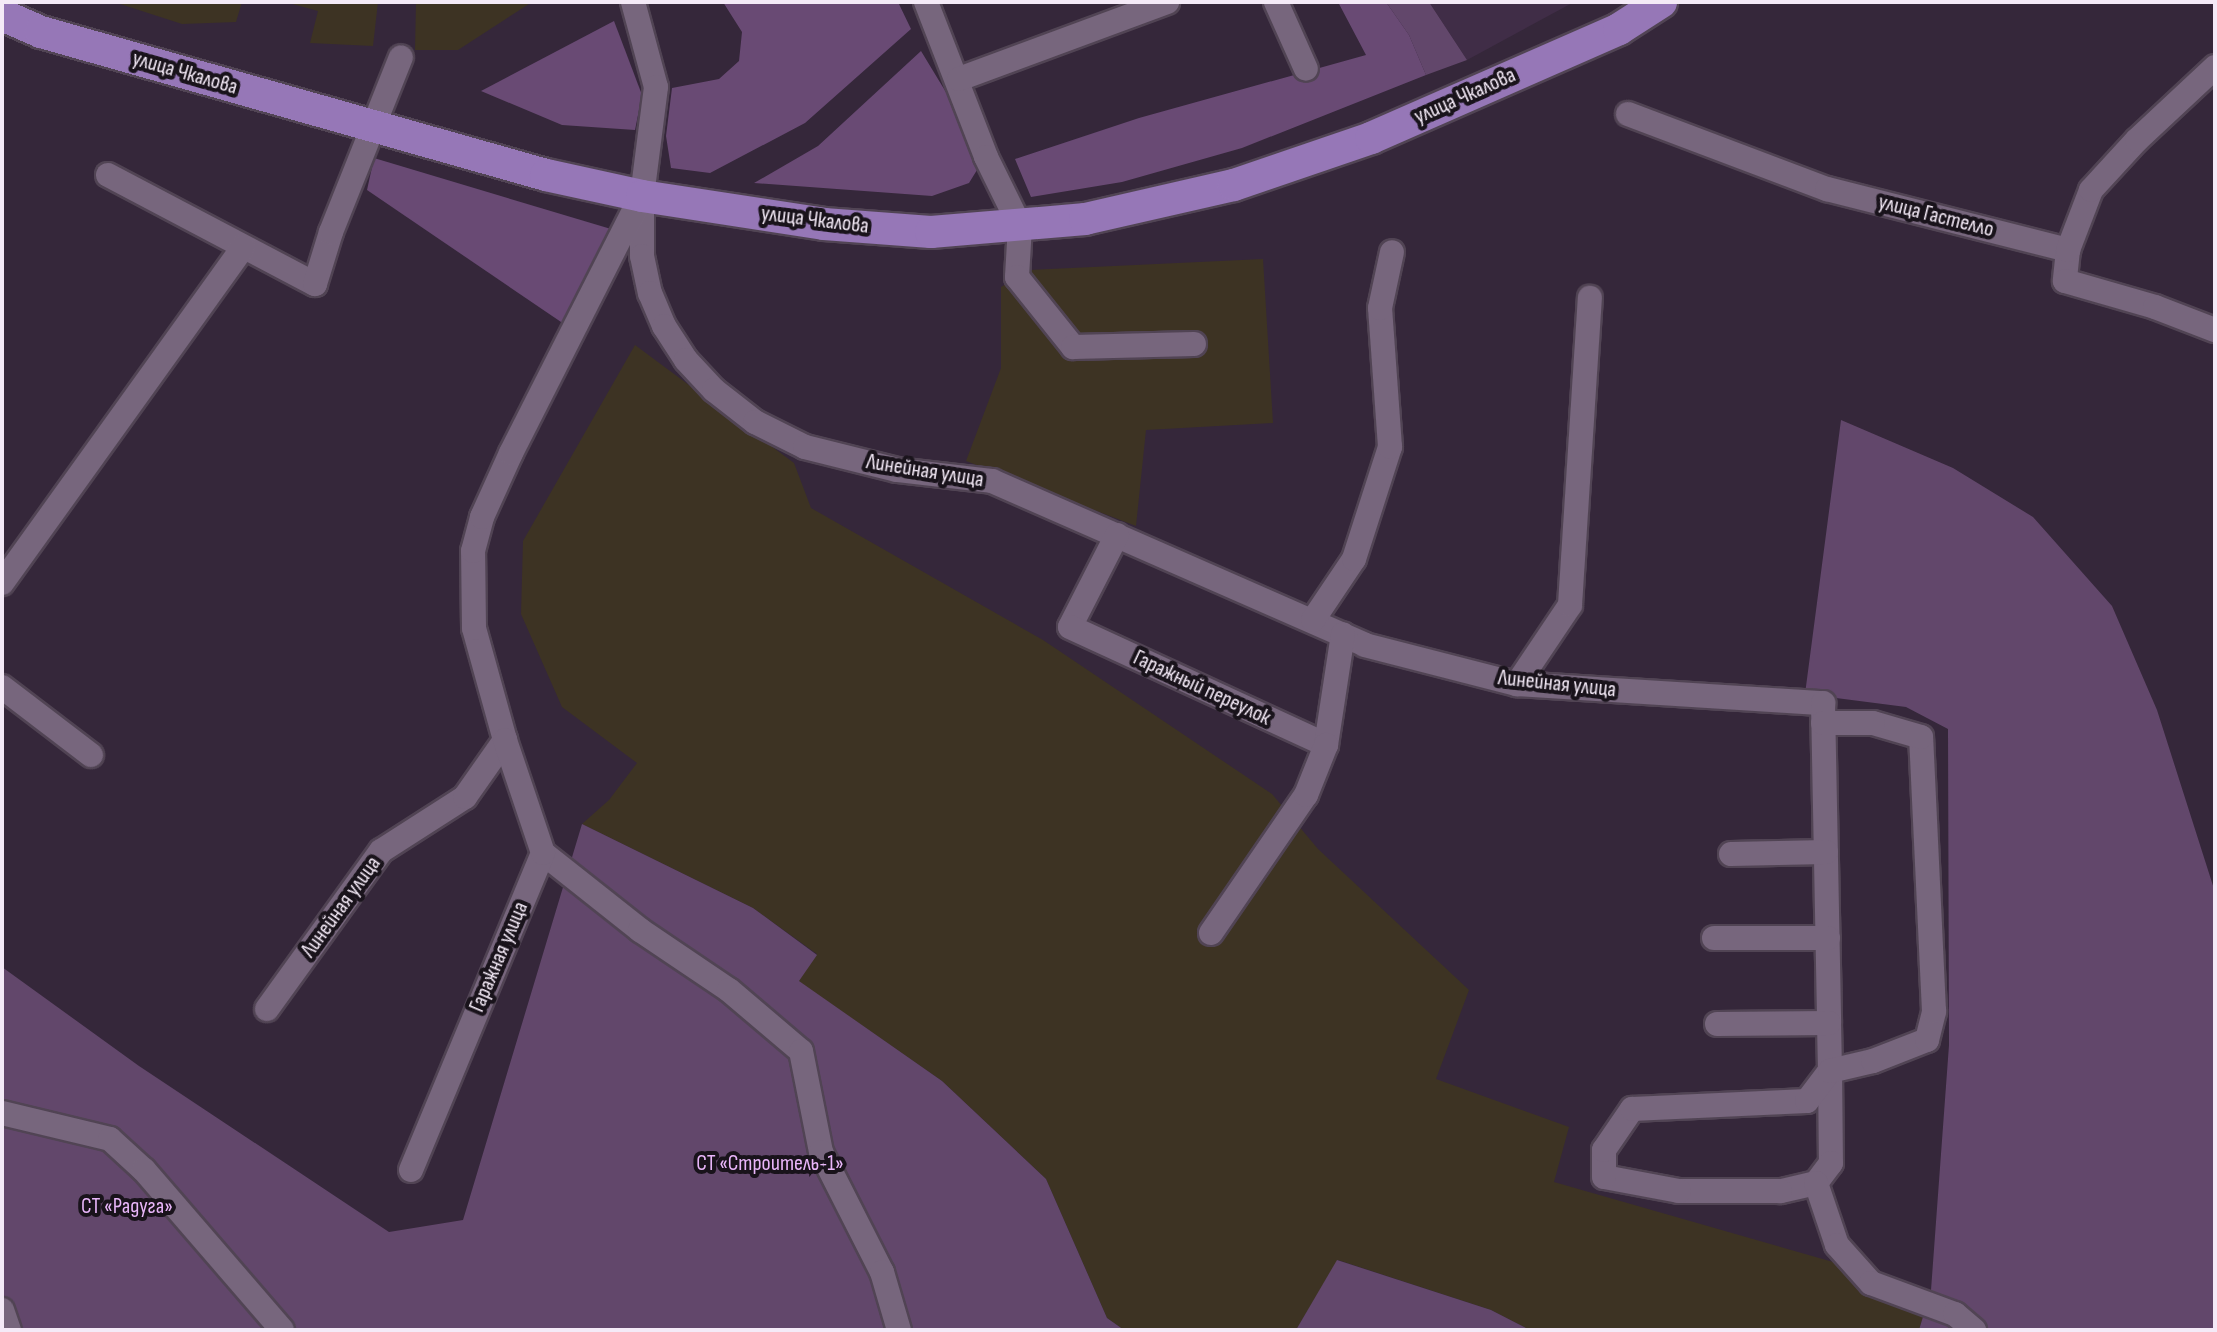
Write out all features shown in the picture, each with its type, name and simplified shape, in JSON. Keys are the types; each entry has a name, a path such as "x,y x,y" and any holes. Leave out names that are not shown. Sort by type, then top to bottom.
{"main road":[{"name":"улица Чкалова","path":"2,15 41,32 546,175 642,196 824,224 931,232 1085,219 1234,185 1371,138 1619,29 1661,2"}],"street":[{"path":"633,2 656,87 642,196 511,453 482,517 473,551 474,628 505,740 543,853 640,930 729,990 801,1051 821,1152 882,1272 899,1330"},
{"path":"926,2 959,79 986,157 1020,226 1017,277 1073,347 1194,344"},
{"path":"959,79 1167,2"},
{"path":"1276,2 1306,69"},
{"path":"108,175 315,284 372,126 401,57"},
{"path":"2215,67 2137,140 2091,190 2068,250 2065,281 2155,307 2215,330"},
{"name":"улица Гастелло","path":"1628,114 1827,189 2068,250"},
{"name":"Линейная улица","path":"642,196 642,256 650,293 664,326 686,360 714,390 755,422 805,447 897,470 992,481 1365,645 1517,684 1823,703 1823,723"},
{"path":"2,583 243,248"},
{"path":"1313,620 1354,559 1390,447 1380,308 1392,252"},
{"path":"1517,684 1570,605 1590,298"},
{"name":"Гаражный переулок","path":"1117,535 1070,627 1326,745"},
{"path":"1211,933 1306,795 1326,745 1343,634"},
{"path":"2,687 91,755"},
{"path":"1823,723 1828,938 1830,1071 1831,1163 1816,1183 1780,1191 1679,1191 1604,1177 1604,1150 1632,1109 1807,1101 1830,1071 1873,1061 1927,1040 1934,1011 1921,737 1873,723 1823,723"},
{"name":"Линейная улица","path":"267,1009 381,851 465,797 505,740"},
{"path":"1731,854 1826,852"},
{"name":"Гаражная улица","path":"411,1170 543,853"},
{"path":"1714,938 1828,938"},
{"path":"1717,1024 1829,1023"},
{"path":"2,1113 110,1139 144,1170 282,1330"},
{"path":"1816,1183 1837,1245 1871,1283 1955,1314 1974,1330"},
{"path":"2,1310 9,1330"}],"shaded area":[{"path":"114,2 242,2 236,22 182,24"},
{"path":"285,2 378,2 373,46 310,43 318,11"},
{"path":"416,2 532,2 458,50 415,50"},
{"path":"723,2 898,2 911,29 805,123 710,173 671,168 666,136 672,88 719,79 739,61 742,32"},
{"path":"1338,2 1386,2 1409,35 1426,75 1242,148 1122,182 1031,197 1015,159 1139,118 1366,55"},
{"path":"1429,2 1574,2 1467,60"},
{"path":"614,21 642,95 635,130 562,125 481,91"},
{"path":"921,51 958,112 974,146 977,170 969,183 932,196 754,183 818,146"},
{"path":"374,158 611,229 564,324 367,190"},
{"path":"1263,259 1273,423 1146,430 1136,526 966,461 1001,368 1001,287 1029,270"},
{"path":"635,345 794,463 811,508 1043,640 1272,794 1318,849 1469,990 1436,1079 1569,1127 1554,1182 1931,1290 1919,1330 1530,1330 1491,1310 1338,1260 1296,1330 1124,1330 1107,1318 1046,1179 942,1081 798,981 817,954 753,908 582,824 609,800 637,763 562,707 521,614 523,541"}],"green space":[{"path":"1386,2 1429,2 1467,60 1426,75 1409,35"},
{"path":"1841,420 1953,468 2033,517 2112,606 2157,710 2215,892 2215,1330 1919,1330 1931,1290 1949,1045 1948,729 1906,707 1805,694"},
{"path":"582,824 753,908 817,955 799,981 942,1081 1046,1179 1107,1318 1124,1330 2,1330 2,967 139,1066 389,1232 463,1220"},
{"path":"1337,1260 1491,1310 1530,1330 1296,1330"}],"park label":[{"name":"СТ «Строитель-1»","path":"770,1164"},
{"name":"СТ «Радуга»","path":"127,1207"}]}
